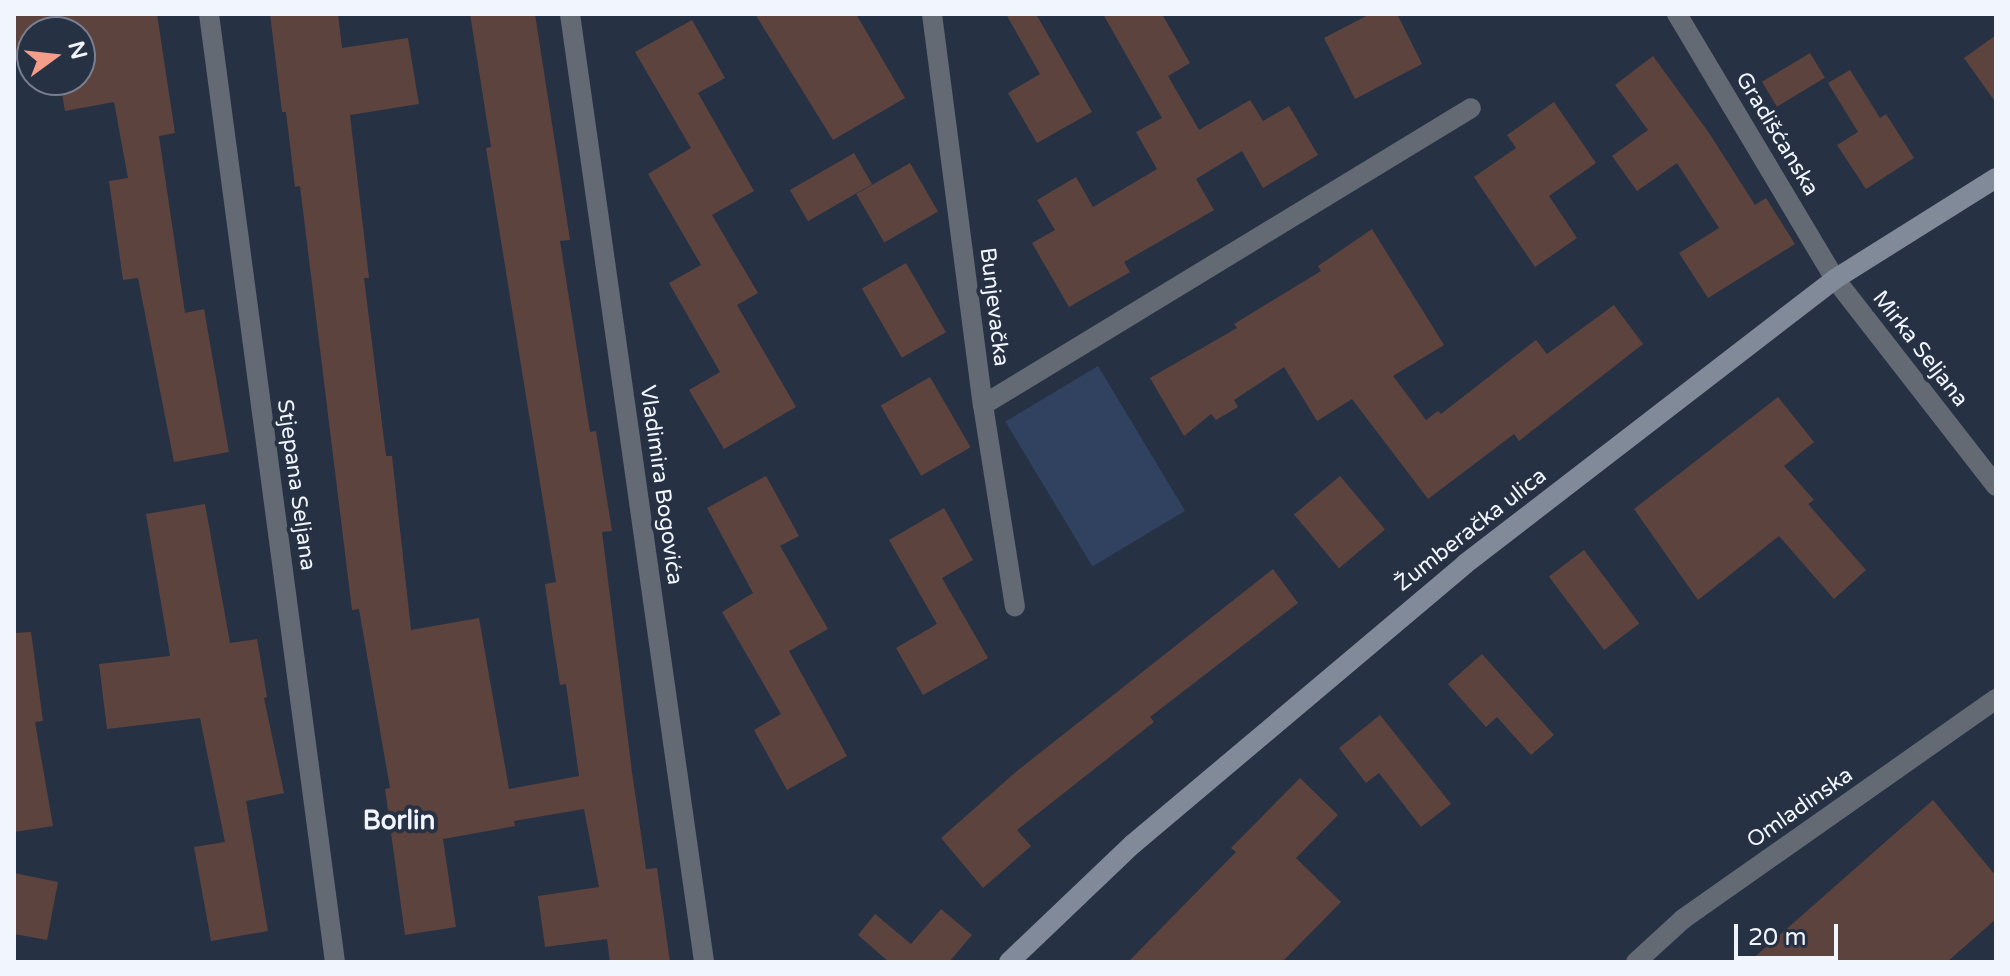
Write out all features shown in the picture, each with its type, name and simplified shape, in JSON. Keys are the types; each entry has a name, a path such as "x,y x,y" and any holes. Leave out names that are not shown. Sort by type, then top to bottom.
{"main road":[{"name":"Žumberačka ulica","path":"1009,962 1133,844 1440,584 1835,279 1996,178"}],"street":[{"name":"Stjepana Seljana","path":"209,14 335,962"},
{"name":"Vladimira Bogovića","path":"570,14 704,962"},
{"name":"Bunjevačka","path":"932,14 983,405 1015,606"},
{"name":"Gradišćanska","path":"1677,14 1835,279"},
{"path":"983,405 1471,108"},
{"name":"Mirka Seljana","path":"1835,279 1996,486"},
{"name":"Omladinska","path":"1636,962 1683,919 1996,699"}],"shaded area":[{"path":"1098,366 1185,511 1092,566 1005,422"}],"building":[{"path":"14,14 157,14 175,133 159,136 185,313 204,309 229,452 174,462 138,278 123,280 109,181 128,178 114,102 65,111 62,96 96,96 96,16 16,16 14,53"},
{"path":"270,14 338,14 342,48 408,38 419,104 350,115 369,278 364,278 386,456 392,456 411,630 479,618 509,789 579,776 566,684 560,685 552,634 545,584 556,582 486,148 491,147 470,14 535,14 570,240 560,241 590,432 596,431 612,531 602,532 632,772 646,869 657,868 670,962 610,962 607,939 545,947 538,896 599,887 584,809 514,821 515,826 443,839 456,927 405,935 385,789 390,788 359,609 352,610 300,186 295,187"},
{"path":"755,14 856,14 905,98 833,140"},
{"path":"1006,14 1036,14 1092,112 1037,143 1008,93 1040,74"},
{"path":"1103,14 1162,14 1190,63 1168,76 1199,130 1250,100 1263,121 1289,106 1318,155 1263,188 1242,151 1196,179 1214,210 1124,262 1130,272 1069,307 1032,243 1055,230 1037,200 1076,177 1093,207 1157,169 1136,132 1162,118"},
{"path":"1370,14 1397,14 1422,64 1355,99 1324,38"},
{"path":"692,20 725,78 698,93 754,191 712,215 758,293 737,305 796,407 724,449 689,390 720,372 669,283 701,265 648,174 691,148 635,52"},
{"path":"1996,35 1996,103 1964,58"},
{"path":"1810,53 1825,78 1777,107 1762,82"},
{"path":"1653,56 1709,133 1755,205 1766,198 1795,244 1708,298 1679,253 1719,228 1677,163 1637,191 1612,156 1648,130 1615,85"},
{"path":"1850,70 1880,118 1886,114 1914,158 1866,189 1837,145 1858,132 1828,83"},
{"path":"1554,102 1596,163 1549,196 1577,238 1535,267 1474,177 1516,148 1507,135"},
{"path":"854,153 872,184 808,221 790,190"},
{"path":"910,163 938,211 884,242 856,194"},
{"path":"1372,229 1444,345 1393,376 1426,420 1438,411 1441,414 1536,340 1547,354 1614,305 1643,344 1519,441 1514,434 1428,499 1352,399 1317,421 1284,367 1234,400 1238,407 1216,420 1211,414 1184,436 1150,378 1237,328 1234,324 1321,271 1318,266"},
{"path":"906,263 946,332 902,358 862,288"},
{"path":"930,377 970,447 921,476 881,406"},
{"path":"1778,397 1814,442 1784,466 1814,500 1808,504 1866,570 1834,599 1779,536 1698,600 1634,509"},
{"path":"766,476 799,536 780,546 828,629 789,651 847,756 787,790 754,730 781,714 722,612 753,593 707,508"},
{"path":"1340,476 1385,530 1339,568 1294,515"},
{"path":"205,504 230,643 257,639 267,697 264,698 284,793 246,801 268,931 211,941 194,847 225,842 200,718 107,729 99,664 170,656 146,514"},
{"path":"944,508 973,560 942,578 988,658 923,695 896,648 937,624 889,540"},
{"path":"1584,550 1639,623 1604,650 1549,576"},
{"path":"1273,569 1298,603 1150,717 1154,722 1017,830 1031,846 983,888 941,838 1017,771"},
{"path":"31,632 43,721 35,722 53,826 14,832 14,633"},
{"path":"1482,654 1554,735 1531,755 1497,717 1486,727 1448,684"},
{"path":"1380,715 1451,804 1421,827 1379,773 1366,783 1339,748"},
{"path":"1300,778 1338,815 1296,858 1341,902 1282,962 1128,962 1236,852 1231,848"},
{"path":"1933,800 1996,876 1996,919 1947,962 1749,962"},
{"path":"14,873 58,882 47,940 14,934"},
{"path":"941,909 972,935 949,962 889,962 858,935 875,914 911,944"}],"district":[{"name":"Borlin","path":"399,821"}]}
